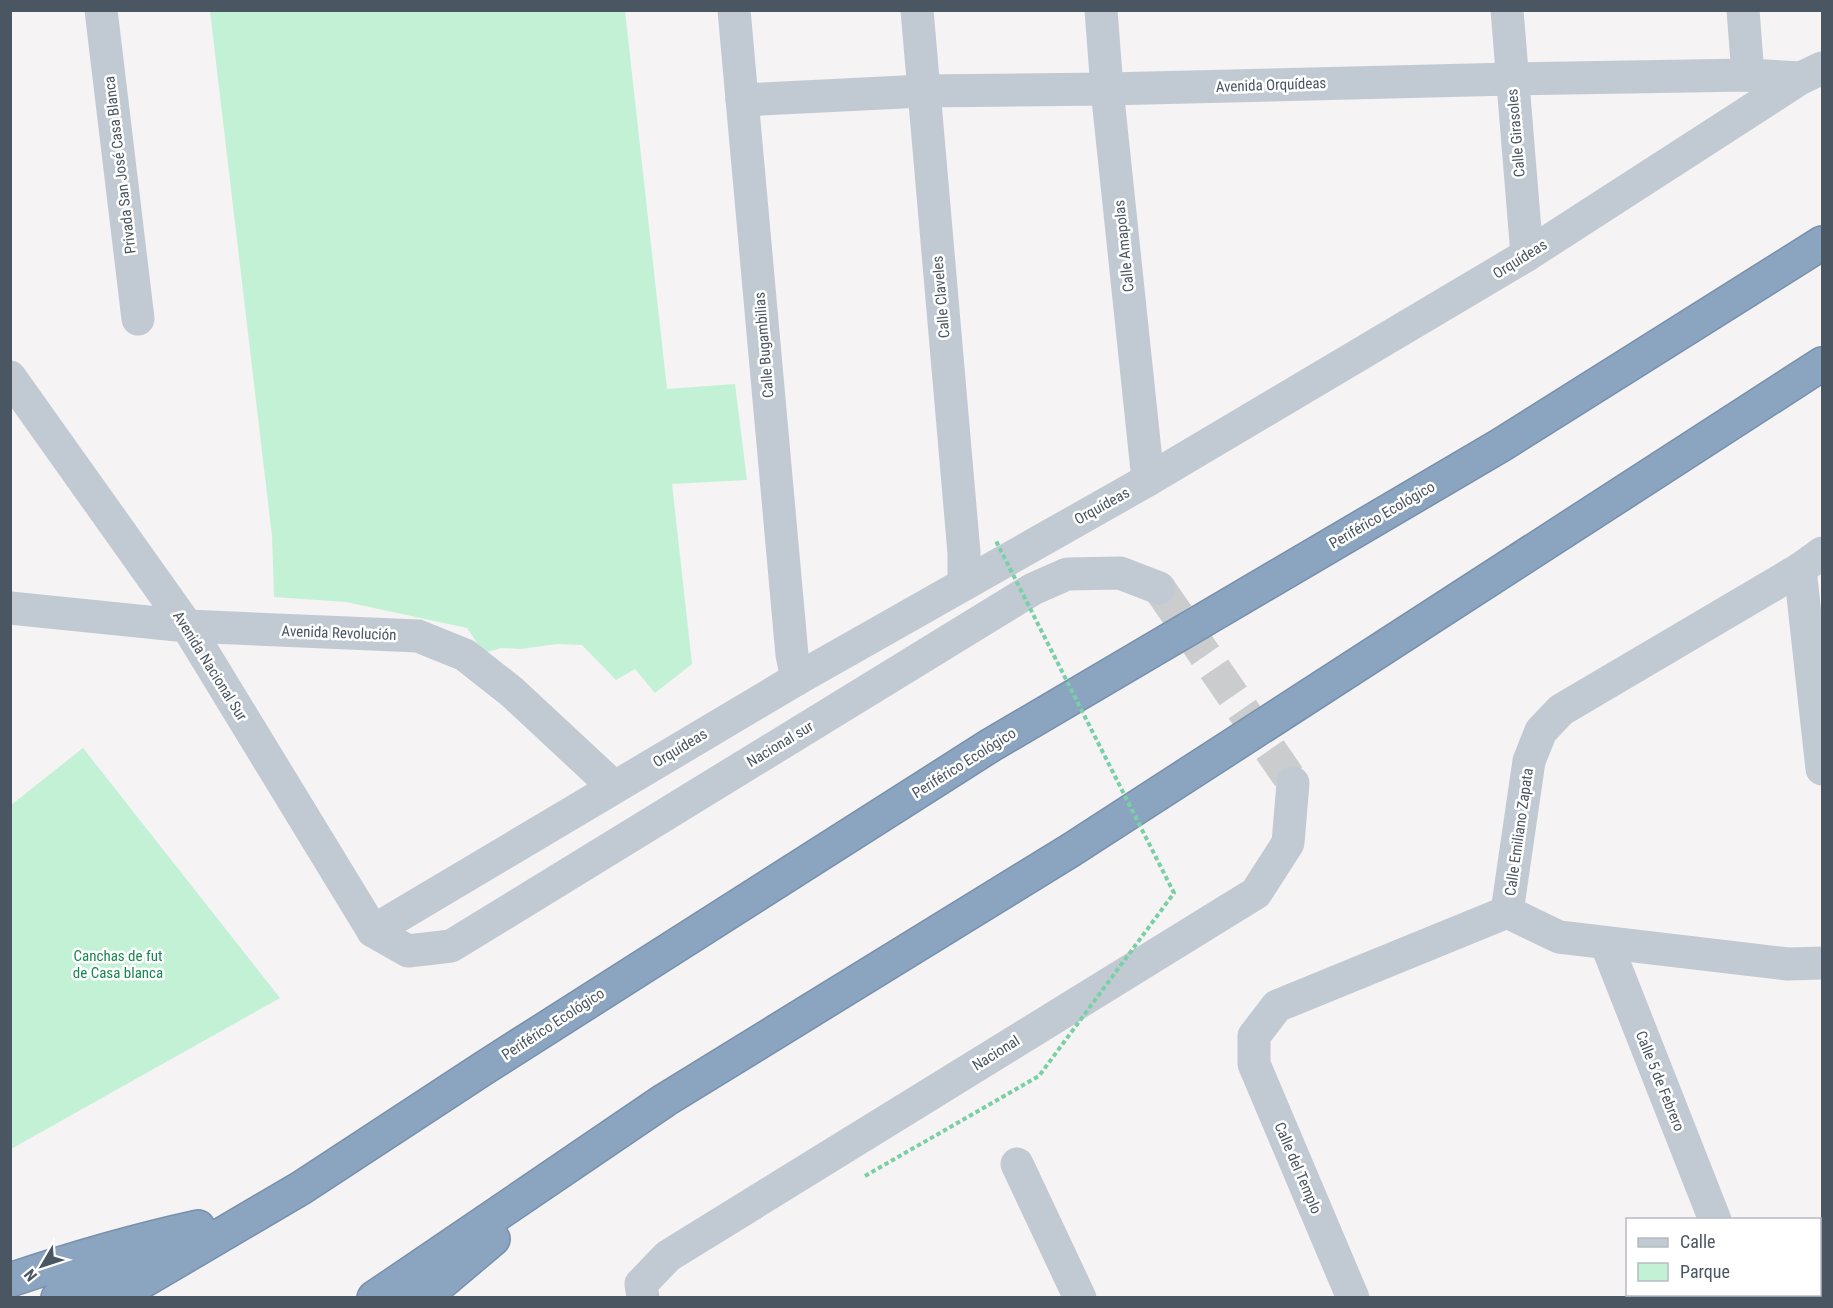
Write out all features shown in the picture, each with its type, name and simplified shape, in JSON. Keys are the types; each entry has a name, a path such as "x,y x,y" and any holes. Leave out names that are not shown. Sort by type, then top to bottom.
{"highway":[{"name":"Periférico Ecológico","path":"114,1298 301,1188 484,1068 990,745 1501,445 1822,243"},
{"path":"374,1298 665,1100 1071,850 1822,364"},
{"path":"423,1298 665,1100"},
{"path":"58,1298 198,1227 301,1188"},
{"path":"10,1280 134,1241 198,1227"}],"street":[{"name":"Privada San José Casa Blanca","path":"101,10 138,319"},
{"name":"Calle Bugambilias","path":"734,10 792,655 797,679"},
{"name":"Calle Claveles","path":"917,10 964,553 964,584"},
{"name":"Calle Amapolas","path":"1101,10 1107,89 1148,480"},
{"name":"Calle Girasoles","path":"1507,10 1527,255"},
{"path":"1743,10 1748,75"},
{"name":"Avenida Orquídeas","path":"742,100 923,91 1812,73"},
{"name":"Orquídeas","path":"373,931 797,679 1148,480 1527,255 1812,73"},
{"name":"Avenida Nacional Sur","path":"10,377 187,626 373,931 408,951"},
{"path":"1811,561 1822,769"},
{"name":"Calle Emiliano Zapata","path":"1254,1036 1277,1006 1507,912 1529,761 1541,732 1562,710 1811,561"},
{"name":"Nacional sur","path":"408,951 451,946 1033,589 1067,574 1120,573 1159,588"},
{"name":"Avenida Revolución","path":"10,608 187,626 418,636 465,655 512,692 614,787"},
{"name":"Nacional","path":"642,1291 668,1256 1256,893 1288,843 1293,783"},
{"path":"1507,912 1559,937 1788,964 1822,963"},
{"name":"Calle 5 de Febrero","path":"1606,942 1714,1218"},
{"name":"Calle del Templo","path":"1254,1036 1254,1064 1353,1298"},
{"path":"1017,1164 1080,1298"}],"path":[{"path":"865,1176 1039,1076 1174,893 996,541"}],"green space":[{"path":"210,11 625,11 667,389 735,384 747,480 672,484 692,664 655,693 635,669 616,680 582,645 557,644 521,649 501,648 484,653 467,628 346,602 274,597 272,536"},
{"name":"Canchas de fut de Casa blanca","path":"83,748 280,998 11,1149 11,805"}],"tunnel":[{"path":"1159,588 1293,783"}]}
